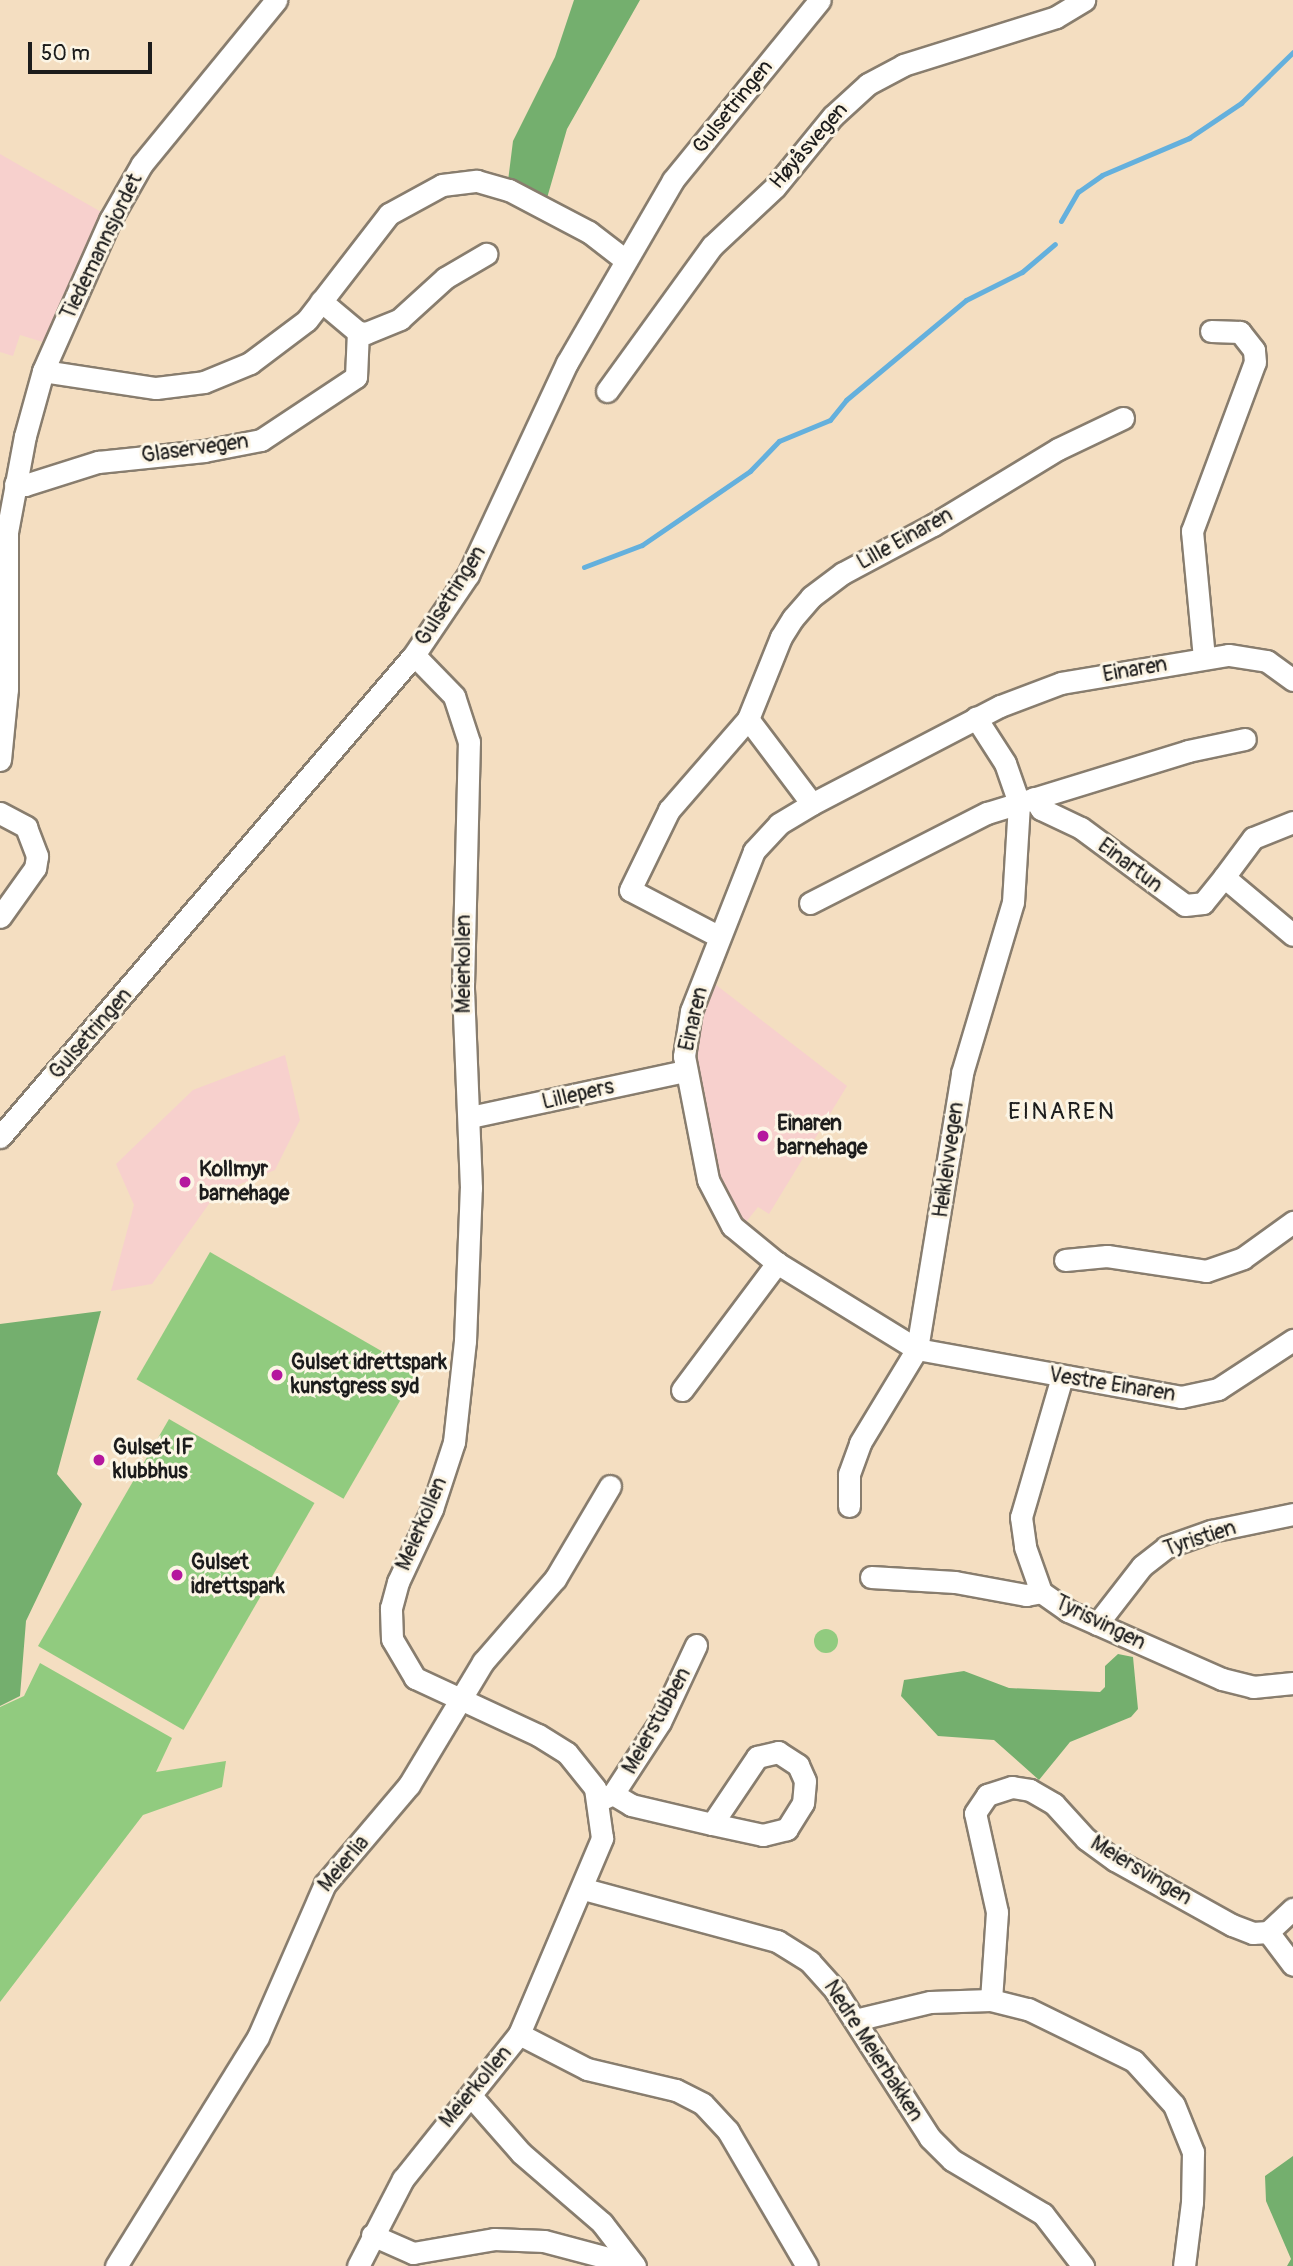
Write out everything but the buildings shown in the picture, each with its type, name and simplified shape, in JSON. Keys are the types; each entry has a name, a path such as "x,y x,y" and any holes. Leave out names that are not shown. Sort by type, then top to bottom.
{"street":[{"name":"Tiedemannsjordet","path":"43,371 110,220 142,164 276,0"},
{"name":"Gulsetringen","path":"0,1137 414,655 468,575 541,416 624,260 673,180 820,0"},
{"name":"Høyåsvegen","path":"607,391 712,246 775,187 833,116 868,84 903,65 1056,17 1084,0"},
{"path":"1,755 7,532 15,484 43,371 156,388 204,382 273,350 321,301 389,214 421,193 462,181 509,190 589,232 624,260"},
{"path":"321,301 358,332 366,333 400,319 445,278 486,254"},
{"path":"1204,658 1192,531 1255,362 1254,350 1240,332 1210,331"},
{"name":"Glaservegen","path":"15,484 25,485 98,461 204,452 261,440 356,377 358,332"},
{"name":"Lille Einaren","path":"718,936 630,890 669,810 748,719 781,637 827,584 1058,449 1123,418"},
{"name":"Meierkollen","path":"359,2266 372,2235 422,2152 471,2096 519,2034 584,1889 602,1838 606,1797 554,1744 415,1678 404,1666 390,1624 398,1581 432,1509 453,1442 466,1316 470,1117 463,985 469,742 454,696 414,655"},
{"name":"Einaren","path":"918,1349 777,1263 732,1226 713,1194 685,1071 691,1011 718,936 754,851 779,824 811,804 976,718 1061,683 1204,658 1256,658 1293,680"},
{"path":"976,718 1027,800"},
{"path":"748,719 811,804"},
{"path":"810,903 987,813 1188,751 1245,739"},
{"name":"Einartun","path":"1027,800 1081,828 1185,905 1203,903 1253,838 1293,822"},
{"name":"Heikleivvegen","path":"849,1506 849,1474 859,1443 918,1349 962,1073 1013,902 1027,800"},
{"path":"0,813 26,827 37,856 36,868 0,917"},
{"path":"1224,877 1293,935"},
{"name":"Lillepers","path":"470,1117 685,1071"},
{"path":"1065,1259 1107,1256 1206,1271 1242,1258 1293,1222"},
{"path":"682,1390 777,1263"},
{"name":"Vestre Einaren","path":"918,1349 1152,1395 1194,1396 1235,1380 1293,1340"},
{"name":"Tyrisvingen","path":"1062,1377 1021,1517 1041,1592 1097,1624 1239,1685 1267,1688 1293,1683"},
{"name":"Meierlia","path":"116,2266 258,2037 317,1897 409,1785 498,1641 565,1564 610,1486"},
{"name":"Tyristien","path":"1097,1624 1142,1566 1166,1547 1211,1531 1293,1514"},
{"path":"871,1577 955,1582 1026,1595 1041,1592"},
{"name":"Meierstubben","path":"696,1645 660,1722 606,1797 631,1805 712,1824 763,1835 786,1829 803,1803 804,1781 798,1765 778,1752 757,1757 712,1824"},
{"name":"Meiersvingen","path":"991,2000 997,1912 975,1813 987,1795 1004,1788 1020,1787 1041,1795 1115,1860 1232,1924 1253,1933 1268,1932"},
{"name":"Nedre Meierbakken","path":"584,1889 785,1945 817,1968 855,2020 906,2104 942,2151 1043,2214 1083,2266"},
{"path":"1293,1909 1268,1932 1293,1965"},
{"path":"855,2020 930,2002 991,2000 1028,2009 1134,2061 1168,2096 1182,2120 1193,2152 1192,2202 1184,2266"},
{"path":"519,2034 587,2069 676,2090 703,2104 728,2131 807,2266"},
{"path":"471,2096 522,2153 602,2223 635,2265"},
{"path":"372,2235 413,2253 505,2238 544,2241 635,2265"}],"shaded area":[{"path":"0,154 103,213 46,343 20,335 13,356 0,352"},
{"name":"Einaren barnehage","path":"711,981 847,1086 769,1214 758,1207 746,1222 727,1202 721,1185 693,1062 699,1019"},
{"name":"Kollmyr barnehage","path":"285,1055 300,1120 275,1170 216,1194 152,1284 111,1291 134,1205 116,1164 193,1090"}],"green space":[{"path":"574,0 640,0 567,129 547,198 508,181 513,141 555,57"},
{"name":"Gulset idrettspark kunstgress syd","path":"210,1252 417,1372 343,1499 136,1379"},
{"path":"101,1311 57,1474 82,1504 26,1621 20,1696 0,1706 0,1324"},
{"name":"Gulset idrettspark","path":"169,1419 314,1503 183,1730 38,1646"},
{"path":"826,1629 837,1636 838,1641 831,1652 826,1653 815,1646 814,1641 821,1630"},
{"path":"1118,1654 1133,1657 1138,1709 1131,1717 1070,1742 1039,1780 994,1740 938,1736 901,1696 904,1680 964,1671 1009,1688 1100,1692 1105,1687 1105,1666"},
{"path":"40,1663 172,1738 156,1772 226,1761 222,1787 143,1815 0,2002 0,1707 24,1696"},
{"path":"1293,2156 1293,2266 1287,2266 1291,2259 1266,2201 1265,2176"}],"waterway":[{"path":"1061,221 1078,192 1102,175 1189,138 1241,103 1293,52"},
{"path":"584,567 642,545 750,471 779,441 830,420 846,400 966,300 1022,272 1055,244"}],"place":[{"name":"Einaren barnehage","path":"763,1136"},
{"name":"Kollmyr barnehage","path":"185,1182"},
{"name":"Gulset idrettspark kunstgress syd","path":"277,1375"},
{"name":"Gulset IF klubbhus","path":"99,1460"},
{"name":"Gulset idrettspark","path":"177,1575"}],"district":[{"name":"EINAREN","path":"1062,1112"}]}
